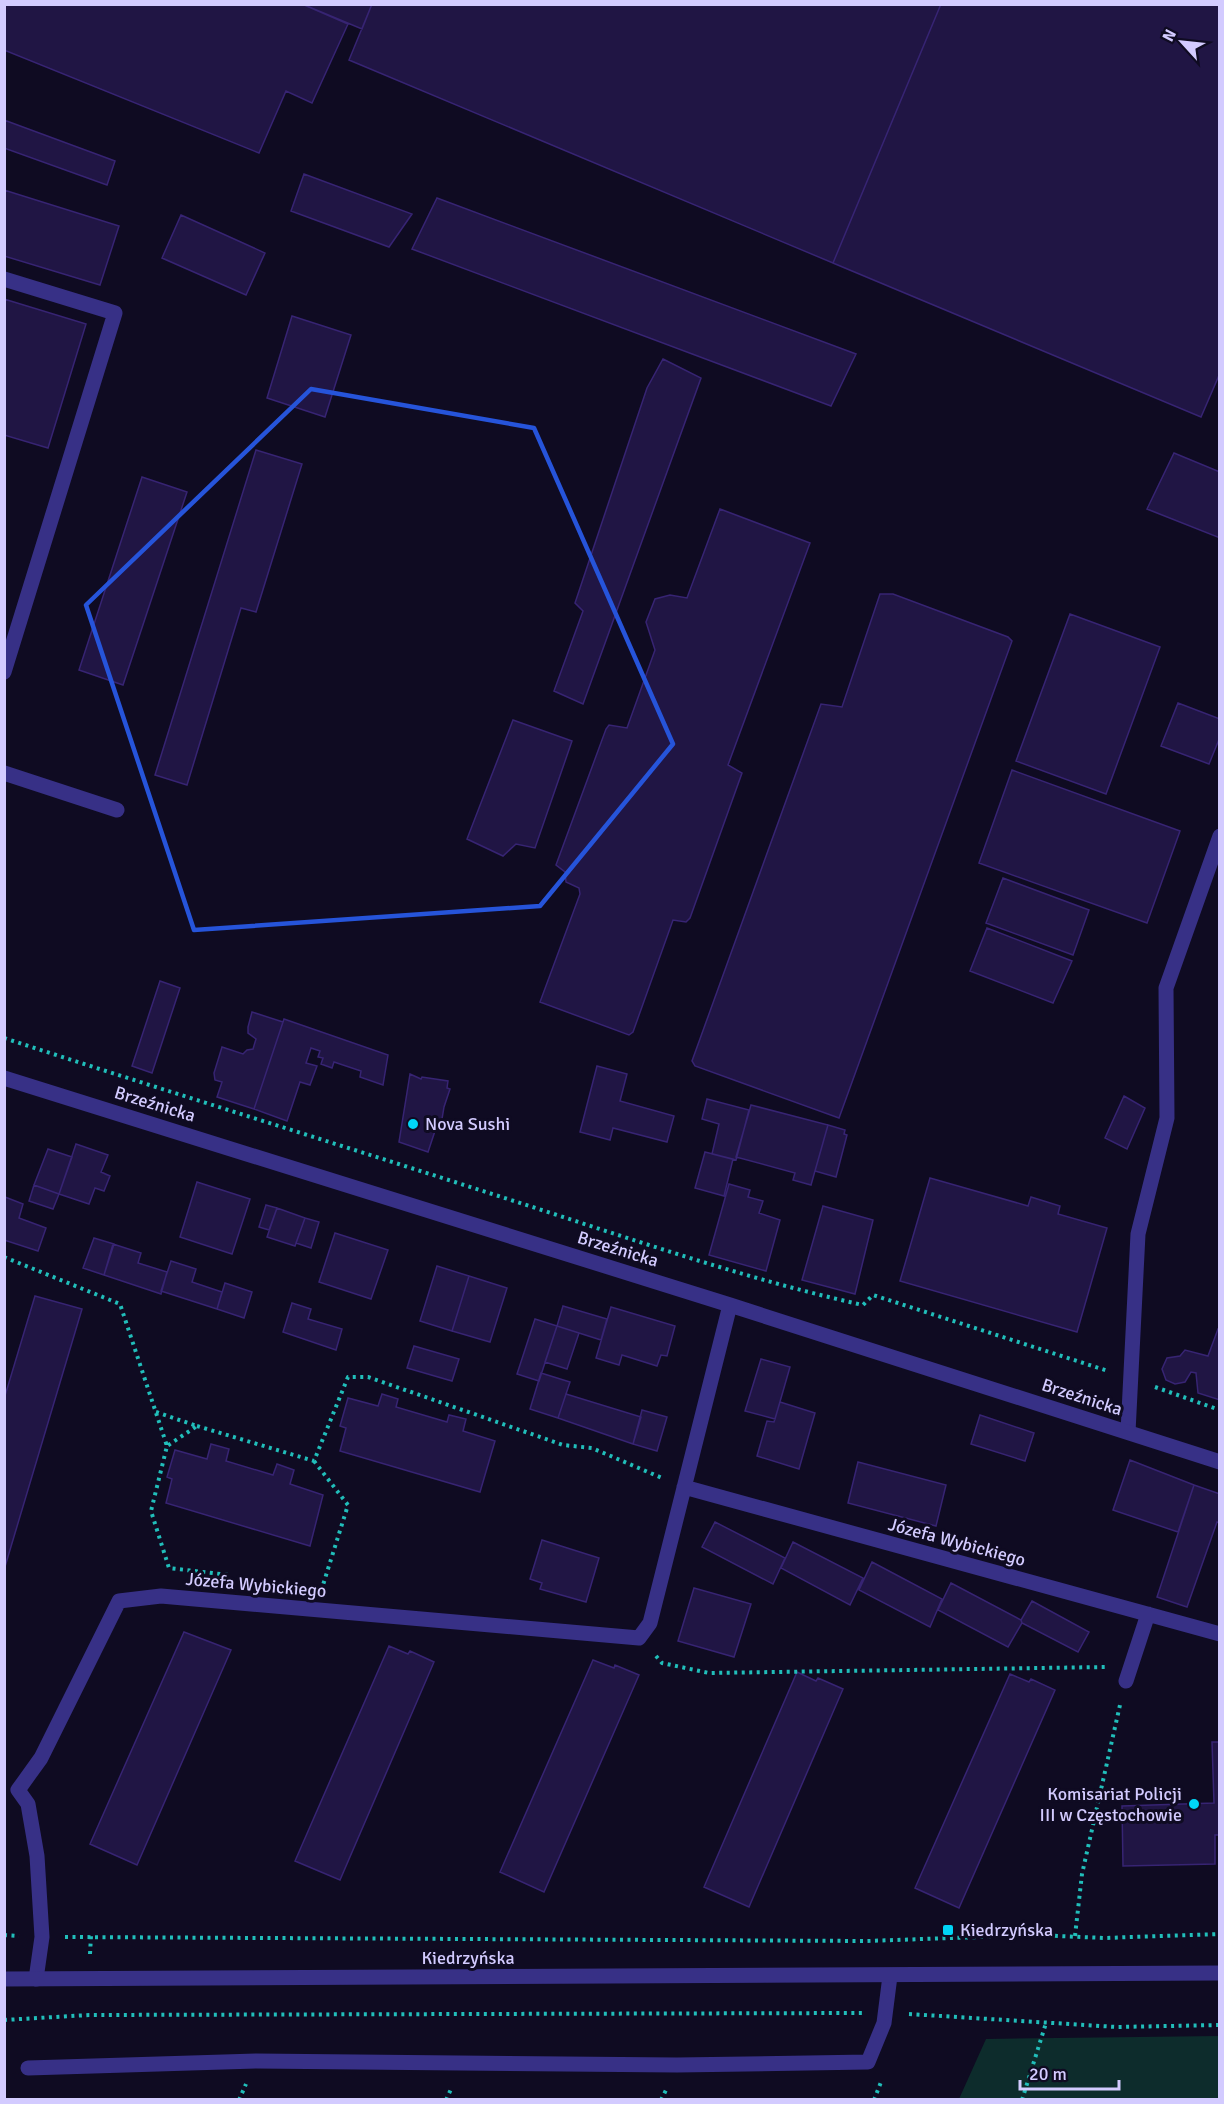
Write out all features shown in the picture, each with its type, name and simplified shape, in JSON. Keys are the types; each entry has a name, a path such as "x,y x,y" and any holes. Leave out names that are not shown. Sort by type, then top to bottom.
{"street":[{"path":"4,279 115,313 4,672"},
{"path":"4,773 117,810"},
{"path":"1128,1432 1138,1234 1167,1118 1166,988 1220,836"},
{"name":"Brzeźnicka","path":"4,1078 730,1305 1220,1462"},
{"path":"639,1638 650,1623 730,1305"},
{"name":"Józefa Wybickiego","path":"684,1487 1220,1634"},
{"name":"Józefa Wybickiego","path":"18,1790 41,1758 119,1600 161,1596 639,1638"},
{"path":"1128,1674 1148,1614"},
{"path":"4,1781 18,1790 28,1804 38,1856 42,1936 36,1979"},
{"name":"Kiedrzyńska","path":"4,1979 1220,1973"},
{"path":"28,2068 256,2061 641,2065 868,2062 884,2023 890,1976"}],"path":[{"path":"4,1038 245,1117 700,1260 827,1297 863,1305 873,1295 1220,1410"},
{"path":"4,1257 120,1304 167,1446 151,1511 169,1568 240,1576"},
{"path":"314,1461 348,1377 368,1377 563,1445 592,1449 684,1487"},
{"path":"156,1412 314,1461 348,1504 323,1585 311,1584"},
{"path":"167,1446 197,1426"},
{"path":"639,1638 662,1663 709,1673 1128,1674 1082,1874 1075,1936"},
{"path":"75,1936 867,1941 1035,1935 1104,1938 1220,1934"},
{"path":"4,2019 89,2015 868,2013"},
{"path":"905,2014 1118,2027 1220,2025"},
{"path":"1022,2100 1046,2022"}],"highlighted area":[{"path":"311,389 534,428 673,744 540,906 194,930 86,605"}],"green space":[{"path":"1219,2036 1219,2099 959,2099 986,2039"}],"building":[{"path":"4,4 302,4 348,24 312,103 286,91 259,153 4,50"},
{"path":"302,4 372,4 362,29"},
{"path":"372,4 941,4 833,263 349,60"},
{"path":"941,4 1220,4 1220,373 1201,417 833,263"},
{"path":"4,120 115,161 107,185 4,148"},
{"path":"304,174 412,214 389,247 291,211"},
{"path":"4,190 119,226 100,285 4,256"},
{"path":"437,198 856,354 831,406 412,249"},
{"path":"181,215 265,253 246,295 162,258"},
{"path":"4,299 86,324 48,448 4,435"},
{"path":"292,316 351,335 325,417 267,398"},
{"path":"663,359 701,378 583,704 554,691 583,611 575,603 647,388"},
{"path":"256,450 302,464 256,612 241,608 187,785 155,775"},
{"path":"1174,453 1220,472 1220,538 1147,509"},
{"path":"142,477 187,492 123,685 79,670"},
{"path":"720,509 810,543 728,765 742,773 690,918 686,922 673,920 633,1032 629,1035 540,1002 580,894 579,888 566,882 565,872 556,865 606,729 609,725 627,728 655,650 646,622 655,599 670,595 687,598"},
{"path":"880,594 893,594 1008,637 1012,641 839,1118 695,1066 692,1061 821,704 842,707"},
{"path":"1070,614 1160,647 1106,794 1016,761"},
{"path":"1178,703 1220,719 1220,737 1209,764 1161,746"},
{"path":"513,720 572,741 535,848 516,844 503,856 467,839"},
{"path":"1012,770 1180,831 1147,923 979,863"},
{"path":"1003,878 1089,910 1073,955 986,923"},
{"path":"987,928 1072,961 1053,1003 970,971"},
{"path":"160,981 180,988 152,1073 132,1066"},
{"path":"252,1012 283,1022 254,1109 217,1097 222,1082 215,1080 214,1073 222,1047 243,1054 253,1049 256,1039 248,1033"},
{"path":"284,1019 388,1055 383,1085 360,1077 361,1071 334,1062 332,1068 321,1064 323,1058 318,1057 320,1051 311,1048 306,1063 317,1066 310,1085 300,1082 287,1121 254,1109"},
{"path":"597,1066 627,1074 620,1101 674,1116 667,1142 613,1128 610,1140 580,1132"},
{"path":"410,1074 421,1079 422,1077 448,1081 447,1088 450,1089 440,1131 435,1131 428,1152 399,1142"},
{"path":"1124,1096 1145,1108 1127,1149 1105,1138"},
{"path":"707,1099 749,1110 736,1160 712,1154 719,1124 702,1119"},
{"path":"751,1105 828,1125 811,1185 793,1180 795,1173 736,1157"},
{"path":"828,1125 845,1130 844,1134 847,1135 836,1177 815,1171"},
{"path":"76,1144 108,1155 101,1172 110,1176 104,1191 95,1188 89,1204 59,1194"},
{"path":"48,1149 72,1157 59,1194 34,1185"},
{"path":"705,1152 733,1159 724,1196 695,1188"},
{"path":"930,1178 1028,1206 1031,1197 1060,1206 1058,1214 1107,1228 1077,1332 900,1281"},
{"path":"197,1182 250,1199 232,1254 180,1237"},
{"path":"729,1184 750,1190 748,1197 763,1201 759,1213 780,1220 766,1271 709,1255"},
{"path":"34,1185 59,1194 53,1209 29,1201"},
{"path":"5,1197 23,1204 19,1218 46,1228 38,1251 4,1240"},
{"path":"266,1205 277,1208 269,1230 259,1227"},
{"path":"823,1206 873,1220 855,1294 802,1280"},
{"path":"277,1208 305,1218 295,1246 267,1237"},
{"path":"305,1218 319,1222 311,1248 296,1243"},
{"path":"335,1233 388,1250 371,1299 319,1282"},
{"path":"94,1238 114,1244 104,1275 83,1268"},
{"path":"113,1244 141,1253 138,1263 167,1272 161,1294 104,1275"},
{"path":"171,1261 196,1269 192,1282 222,1292 217,1309 161,1291"},
{"path":"437,1266 469,1276 452,1331 420,1321"},
{"path":"469,1276 507,1288 490,1342 452,1331"},
{"path":"225,1283 252,1292 244,1318 217,1309"},
{"path":"35,1296 82,1309 4,1570 4,1399"},
{"path":"292,1303 311,1309 308,1319 342,1329 336,1350 283,1332"},
{"path":"563,1306 607,1319 601,1340 557,1326"},
{"path":"611,1307 675,1326 667,1356 661,1355 657,1366 622,1355 619,1365 596,1358"},
{"path":"535,1319 557,1326 539,1381 517,1374"},
{"path":"557,1326 579,1333 567,1369 545,1362"},
{"path":"1218,1329 1220,1330 1220,1400 1198,1393 1196,1373 1191,1372 1185,1382 1175,1384 1166,1380 1162,1369 1167,1358 1180,1356 1185,1350 1208,1356"},
{"path":"414,1346 459,1359 452,1381 407,1368"},
{"path":"761,1359 790,1367 775,1419 745,1411"},
{"path":"541,1373 570,1382 558,1418 530,1409"},
{"path":"382,1394 398,1399 396,1407 447,1422 449,1415 466,1419 463,1431 495,1441 480,1492 340,1451 346,1428 340,1426 348,1398 378,1406"},
{"path":"566,1394 641,1417 633,1444 558,1418"},
{"path":"780,1402 815,1413 799,1469 757,1456 767,1421 774,1422"},
{"path":"642,1410 667,1417 657,1451 633,1444"},
{"path":"980,1415 1034,1433 1025,1461 971,1444"},
{"path":"211,1444 229,1449 226,1461 273,1475 277,1464 294,1470 290,1484 323,1495 310,1546 166,1503 172,1479 167,1477 175,1450 207,1459"},
{"path":"1130,1460 1194,1485 1178,1532 1113,1510"},
{"path":"858,1462 946,1485 936,1526 848,1503"},
{"path":"1194,1485 1220,1494 1220,1523 1217,1522 1187,1607 1157,1597"},
{"path":"715,1522 785,1558 773,1584 702,1547"},
{"path":"542,1540 599,1558 586,1602 540,1589 542,1583 530,1579"},
{"path":"793,1542 863,1578 850,1605 781,1568"},
{"path":"872,1562 942,1599 930,1627 859,1590"},
{"path":"951,1583 1021,1620 1022,1623 1008,1647 938,1610"},
{"path":"694,1588 751,1604 734,1657 678,1641"},
{"path":"1032,1601 1089,1632 1078,1652 1022,1623 1021,1620"},
{"path":"184,1632 231,1650 137,1865 90,1844"},
{"path":"389,1646 408,1654 410,1651 434,1662 340,1880 295,1861"},
{"path":"593,1660 614,1668 615,1665 639,1675 544,1892 500,1872"},
{"path":"797,1672 816,1681 818,1678 843,1689 749,1907 704,1887"},
{"path":"1010,1674 1029,1682 1031,1679 1055,1690 959,1908 915,1888"},
{"name":"Komisariat Policji III w Częstochowie","path":"1212,1742 1220,1742 1220,1835 1215,1835 1215,1864 1123,1866 1122,1806 1214,1803"}],"place":[{"name":"Nova Sushi","path":"413,1124"},
{"name":"Komisariat Policji III w Częstochowie","path":"1194,1804"},
{"name":"Kiedrzyńska","path":"948,1930"}]}
